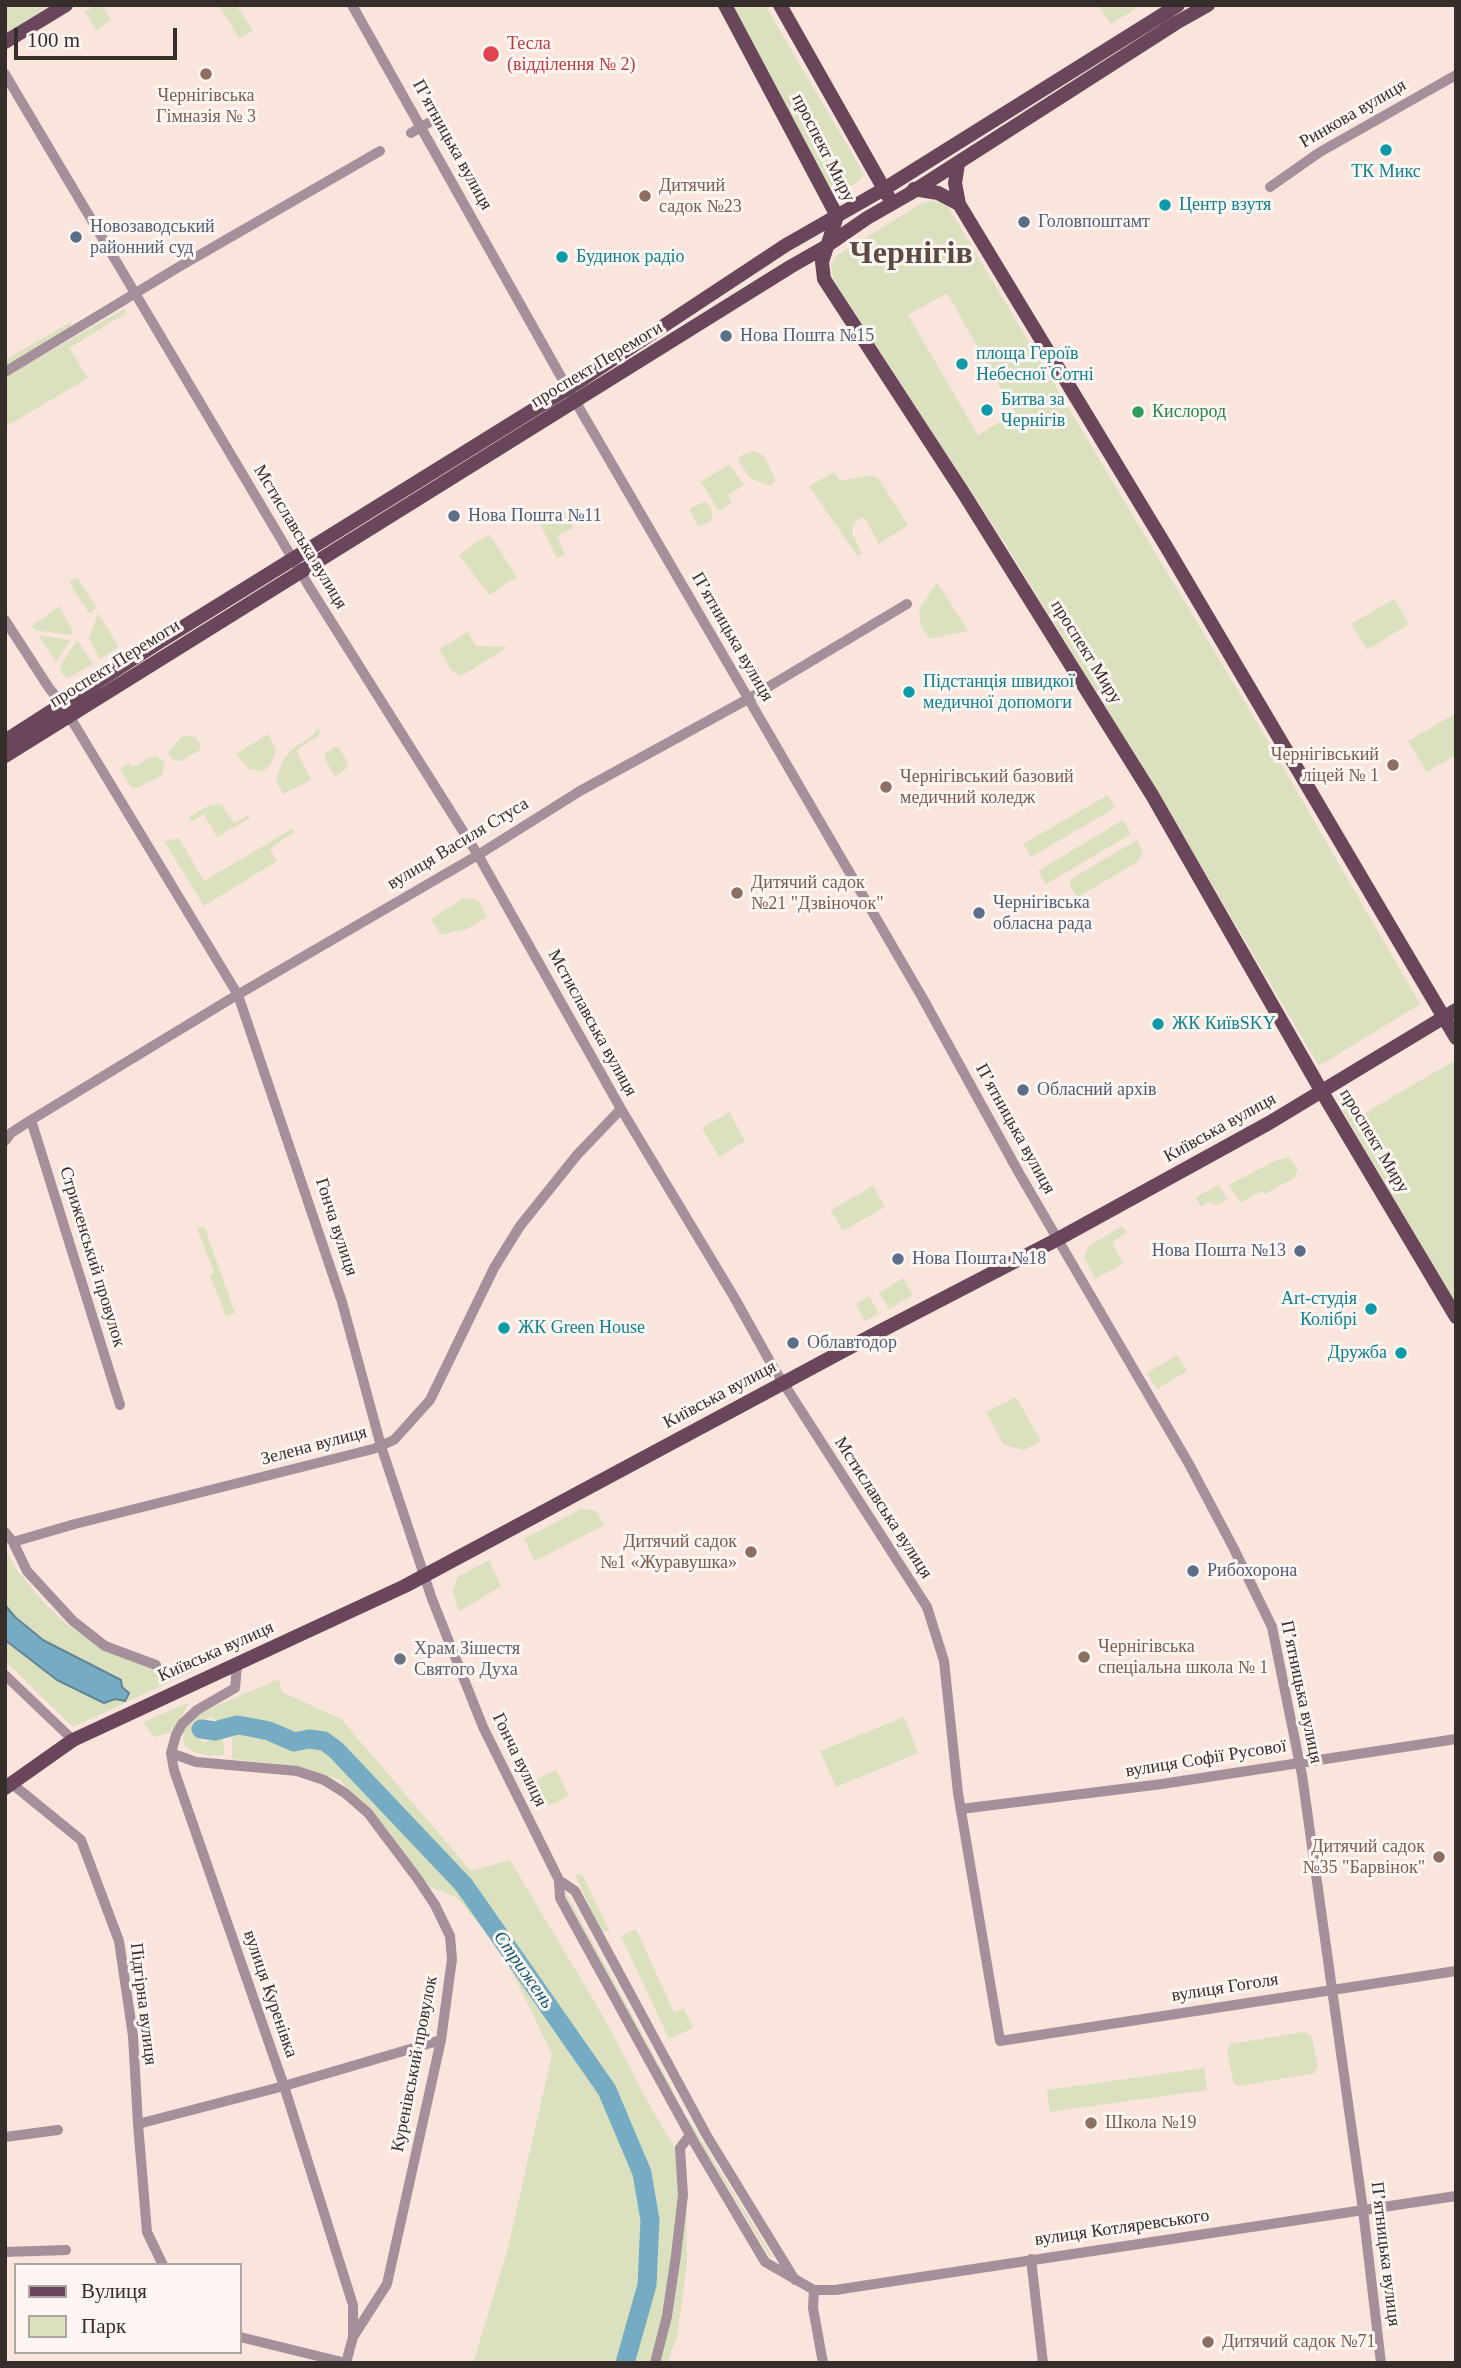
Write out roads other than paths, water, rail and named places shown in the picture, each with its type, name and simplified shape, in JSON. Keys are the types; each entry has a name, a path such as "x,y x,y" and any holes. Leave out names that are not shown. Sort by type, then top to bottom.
{"main road":[{"path":"5,42 66,5"},
{"name":"проспект Миру","path":"725,5 837,216 825,247 822,262 824,279 930,440 1152,795 1322,1093 1456,1317"},
{"name":"проспект Миру","path":"780,5 884,189 918,189 938,193 959,204"},
{"name":"проспект Перемоги","path":"573,394 786,245 884,189 1173,11 1208,5"},
{"name":"проспект Перемоги","path":"5,741 65,710 573,394 825,247 867,218 958,164 1173,11"},
{"path":"958,164 955,183 959,204 1450,1014 1456,1038"},
{"path":"884,189 893,204"},
{"path":"837,216 867,218"},
{"path":"790,267 805,267 824,279"},
{"name":"проспект Перемоги","path":"5,756 65,710"},
{"name":"Київська вулиця","path":"8,1785 73,1740 424,1576 1058,1239 1322,1093 1450,1014"}],"street":[{"name":"Пʼятницька вулиця","path":"352,5 426,125 573,394 922,997 1018,1173 1189,1464 1272,1627 1299,1762 1363,2210 1381,2363"},
{"name":"Мстиславська вулиця","path":"5,74 296,565 478,855 621,1109 783,1384 927,1608 944,1661 961,1809 1000,2041"},
{"name":"Ринкова вулиця","path":"1270,187 1320,152 1456,75"},
{"path":"411,134 426,125"},
{"path":"5,372 380,151"},
{"name":"вулиця Василя Стуса","path":"5,1141 11,1133 31,1120 478,855 580,791 748,699 907,604"},
{"name":"Гонча вулиця","path":"5,620 65,710 238,995 342,1302 381,1446 424,1576 483,1727 559,1880 559,1898 690,2135 765,2262 795,2280"},
{"name":"Зелена вулиця","path":"13,1542 381,1446 394,1440 430,1400 494,1268 520,1226 577,1155 621,1109"},
{"name":"Стриженський провулок","path":"31,1120 120,1405"},
{"path":"5,1532 27,1571 73,1621 105,1646 156,1665"},
{"path":"171,1753 182,1724 197,1710 235,1688 237,1665"},
{"path":"5,1675 73,1740"},
{"name":"вулиця Софії Русової","path":"961,1809 1057,1798 1456,1739"},
{"name":"Куренівський провулок","path":"171,1753 196,1762 297,1771 324,1780 345,1793 368,1813 417,1878 435,1905 450,1936 452,1959 440,2040 387,2284 353,2337"},
{"name":"вулиця Куренівка","path":"171,1753 174,1770 284,2086 353,2305 353,2337 346,2363"},
{"name":"Підгірна вулиця","path":"8,1785 81,1840 119,1941 133,2036 147,2232 162,2263"},
{"name":"Гонча вулиця","path":"559,1880 575,1891 706,2136 795,2280"},
{"name":"вулиця Гоголя","path":"1000,2041 1456,1971"},
{"path":"138,2124 284,2086 440,2040"},
{"path":"5,2137 58,2130"},
{"path":"655,2363 667,2316 683,2195 680,2148 690,2135"},
{"name":"вулиця Котляревського","path":"814,2290 835,2290 1456,2196"},
{"path":"5,2252 66,2250"},
{"path":"1031,2259 1043,2363"},
{"path":"795,2280 814,2290 813,2308 823,2363"},
{"path":"242,2337 346,2363"}],"water":[{"path":"5,1605 43,1640 121,1680 122,1687 129,1693 125,1701 115,1699 104,1703 57,1680 5,1640"}],"waterway":[{"name":"Стрижень","path":"201,1729 215,1731 237,1725 269,1731 294,1742 309,1739 324,1741 336,1750 464,1885 607,2090 642,2173 650,2220 647,2285 625,2363"}],"place":[{"name":"Тесла (відділення № 2)","path":"491,54"},
{"name":"Чернігівська Гімназія № 3","path":"206,74"},
{"name":"ТК Микс","path":"1386,150"},
{"name":"Дитячий садок №23","path":"645,196"},
{"name":"Центр взутя","path":"1165,205"},
{"name":"Головпоштамт","path":"1024,222"},
{"name":"Новозаводський районний суд","path":"76,237"},
{"name":"Будинок радіо","path":"562,257"},
{"name":"Нова Пошта №15","path":"726,336"},
{"name":"площа Героїв Небесної Сотні","path":"962,364"},
{"name":"Битва за Чернігів","path":"987,410"},
{"name":"Кислород","path":"1138,412"},
{"name":"Нова Пошта №11","path":"454,516"},
{"name":"Підстанція швидкої медичної допомоги","path":"909,692"},
{"name":"Чернігівський ліцей № 1","path":"1393,765"},
{"name":"Чернігівський базовий медичний коледж","path":"886,787"},
{"name":"Дитячий садок №21 \"Дзвіночок\"","path":"737,893"},
{"name":"Чернігівська обласна рада","path":"979,913"},
{"name":"ЖК КиївSKY","path":"1158,1024"},
{"name":"Обласний архів","path":"1023,1090"},
{"name":"Нова Пошта №13","path":"1300,1251"},
{"name":"Нова Пошта №18","path":"898,1259"},
{"name":"Art-студія Колібрі","path":"1371,1309"},
{"name":"ЖК Green House","path":"504,1328"},
{"name":"Облавтодор","path":"793,1343"},
{"name":"Дружба","path":"1401,1353"},
{"name":"Дитячий садок №1 «Журавушка»","path":"751,1552"},
{"name":"Рибохорона","path":"1193,1571"},
{"name":"Чернігівська спеціальна школа № 1","path":"1084,1657"},
{"name":"Храм Зішестя Святого Духа","path":"400,1659"},
{"name":"Дитячий садок №35 \"Барвінок\"","path":"1439,1857"},
{"name":"Школа №19","path":"1091,2123"},
{"name":"Дитячий садок №71","path":"1208,2342"}],"district":[{"name":"Чернігів","path":"911,255"}]}
